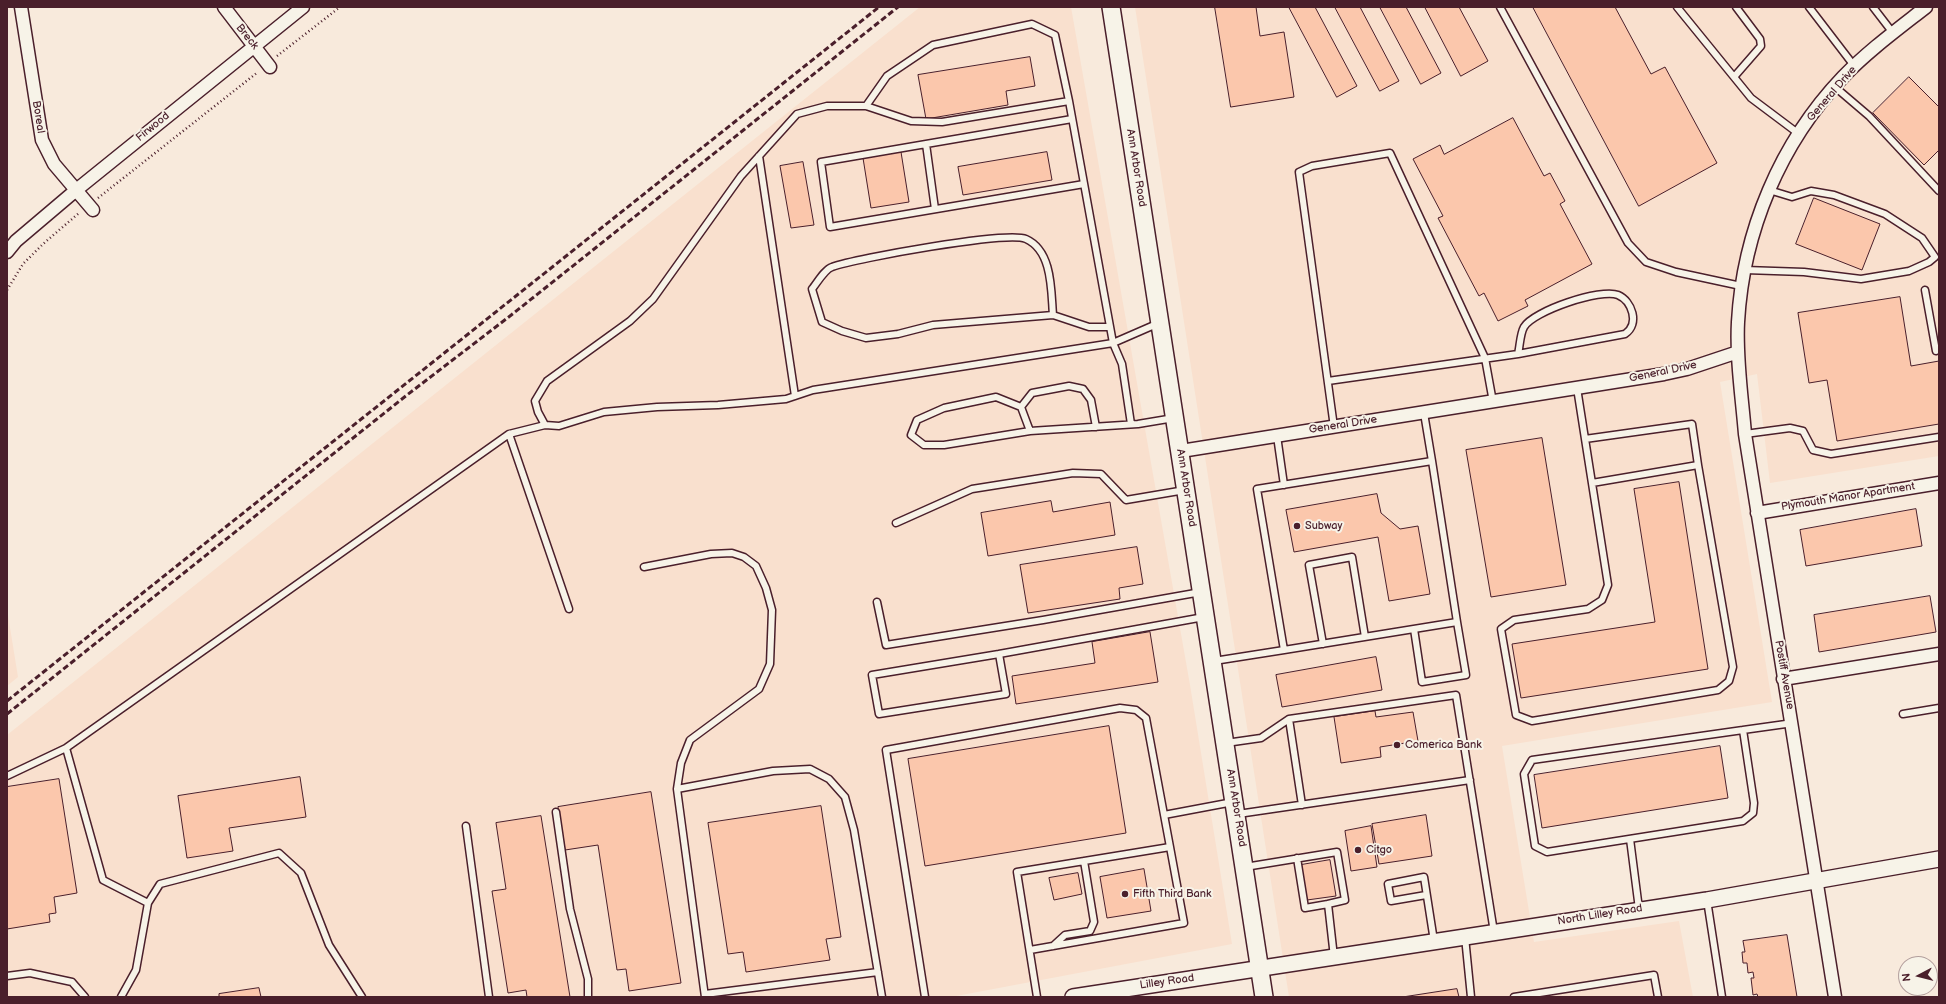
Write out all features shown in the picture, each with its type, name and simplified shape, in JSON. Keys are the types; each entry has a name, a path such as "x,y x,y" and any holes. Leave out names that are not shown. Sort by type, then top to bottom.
{"main road":[{"name":"Ann Arbor Road","path":"1111,7 1214,661 1264,997"}],"street":[{"name":"Boreal","path":"20,7 42,140 54,164 90,208"},
{"name":"Breck","path":"224,7 269,66"},
{"name":"Firwood","path":"7,252 16,241 75,191 303,7"},
{"name":"General Drive","path":"1181,452 1680,371 1738,352 1738,323 1745,270 1755,227 1781,164 1815,111 1835,87 1855,66 1926,7"},
{"name":"Postiff Avenue","path":"1738,352 1745,434 1784,679 1793,723 1835,997"},
{"name":"Plymouth Manor Apartment","path":"1758,513 1939,482"},
{"path":"1784,679 1939,654"},
{"name":"North Lilley Road","path":"1260,969 1639,909 1707,900 1939,859"},
{"name":"Lilley Road","path":"1073,997 1260,969"}],"lane":[{"path":"1500,7 1628,243 1646,262 1676,272 1742,286"},
{"path":"1677,7 1751,98 1799,134"},
{"path":"1734,77 1761,46 1760,39 1736,7"},
{"path":"1809,7 1855,66"},
{"path":"1873,7 1893,33"},
{"path":"866,106 886,76 933,45 1032,24 1055,35 1069,101 1113,343 1122,364 1131,424"},
{"path":"1835,87 1869,116 1939,191"},
{"path":"545,425 538,412 535,401 547,381 630,321 653,298 741,176 797,114 827,106 866,106 911,121 942,122 1069,101"},
{"path":"1072,119 821,162 830,227 1084,184"},
{"path":"926,144 935,209"},
{"path":"1334,427 1299,172 1312,166 1390,153 1485,358 1493,402"},
{"path":"759,156 795,396"},
{"path":"1745,270 1804,272 1861,279 1909,270 1929,262 1935,257 1922,238 1885,214 1834,196 1811,192 1792,197 1769,190"},
{"path":"1053,315 1049,269 1039,249 1026,239 998,237 894,253 830,267 812,289 822,322 842,332 866,338 898,334 933,325 1053,315 1090,327 1110,327"},
{"path":"1926,290 1936,350 1939,350"},
{"path":"1328,381 1518,354 1625,334 1632,330 1634,324 1632,311 1626,300 1616,294 1602,294 1558,305 1539,314 1524,327 1518,354"},
{"path":"7,776 66,748 509,434 545,425 559,426 604,412 657,407 718,405 786,399 813,390 1113,343 1160,322"},
{"path":"1021,406 1032,393 1069,386 1083,389 1091,400 1096,427"},
{"path":"1577,388 1585,439 1592,483 1608,585 1602,600 1588,609 1514,620 1501,630 1516,715 1532,721 1718,690 1729,681 1733,667 1692,424 1585,439"},
{"path":"1021,406 996,397 944,408 917,420 911,435 924,445 944,445 1030,431 1131,424 1175,418"},
{"path":"1021,406 1030,431"},
{"path":"1414,629 1422,682 1466,675 1424,413"},
{"path":"1745,434 1790,428 1802,431 1813,450 1831,454 1939,437"},
{"path":"509,434 569,609"},
{"path":"1276,436 1284,485"},
{"path":"1284,650 1257,489 1432,461"},
{"path":"1592,483 1698,466"},
{"path":"896,524 972,489 1073,473 1101,474 1126,500 1186,489"},
{"path":"644,567 711,554 732,553 744,557 756,566 766,588 772,610 770,664 759,689 690,740 681,763 677,789 705,996 878,972"},
{"path":"1323,644 1309,565 1352,557 1365,637"},
{"path":"877,602 886,645 1043,620 1202,592"},
{"path":"999,654 1006,694 879,714 872,675 1206,617"},
{"path":"1214,661 1457,622"},
{"path":"1226,743 1261,738 1289,719 1456,695 1494,932"},
{"path":"925,997 886,750 1120,708 1136,710 1146,718 1184,923 1030,950"},
{"path":"1903,714 1939,708"},
{"path":"1289,719 1302,804"},
{"path":"1743,730 1754,803 1753,813 1744,821 1547,852 1536,846 1524,774 1532,760 1743,730 1793,723"},
{"path":"66,748 103,880 148,903"},
{"path":"677,789 773,771 810,769 829,779 845,797 854,830 882,997"},
{"path":"1164,815 1236,808 1302,804 1470,780"},
{"path":"556,812 570,908 588,979 588,997"},
{"path":"466,826 488,997"},
{"path":"1630,839 1639,909"},
{"path":"1037,997 1017,872 1170,847"},
{"path":"1245,867 1297,858 1337,852 1345,900 1305,908 1297,858"},
{"path":"121,997 136,970 148,903 160,884 279,853 300,873 329,945 362,997"},
{"path":"1053,946 1065,935 1090,931 1094,922 1084,861"},
{"path":"1426,895 1391,901 1388,884 1424,877 1434,941"},
{"path":"1707,900 1722,997"},
{"path":"1328,904 1334,957"},
{"path":"1465,936 1471,997"},
{"path":"7,976 30,973 72,982 85,997"},
{"path":"1514,997 1654,975 1658,997"}],"path":[{"path":"7,290 23,264 43,244 269,66 340,7"}],"shaded area":[{"path":"920,7 1071,7 1190,685 1232,944 951,997 7,997 7,735"},
{"path":"1135,7 1939,7 1939,456 1770,483 1757,374 1720,382 1772,702 1502,746 1534,942 1679,921 1693,997 1289,997"},
{"path":"7,609 18,677 7,686"}],"building":[{"path":"1215,7 1256,7 1260,36 1284,32 1294,97 1231,107"},
{"path":"1289,7 1315,7 1357,86 1337,97"},
{"path":"1335,7 1360,7 1399,81 1380,91"},
{"path":"1380,7 1406,7 1441,73 1421,84"},
{"path":"1425,7 1459,7 1488,61 1461,76"},
{"path":"1533,7 1615,7 1651,74 1665,67 1717,163 1639,206"},
{"path":"1030,57 1035,86 1006,91 1008,105 926,119 918,75"},
{"path":"1909,77 1939,107 1939,150 1924,165 1873,113"},
{"path":"1513,118 1544,176 1550,173 1565,201 1560,204 1592,264 1525,300 1528,306 1498,321 1484,293 1479,296 1438,218 1443,216 1413,159 1440,145 1444,154"},
{"path":"901,152 909,202 871,208 863,158"},
{"path":"1047,152 1052,180 963,195 958,167"},
{"path":"803,162 814,225 791,228 780,166"},
{"path":"1814,198 1880,224 1862,270 1796,244"},
{"path":"1900,297 1911,366 1939,361 1939,424 1837,441 1827,380 1809,383 1798,313"},
{"path":"1542,438 1566,585 1491,597 1466,450"},
{"path":"1679,482 1708,669 1521,698 1512,644 1655,622 1634,489"},
{"path":"1377,494 1381,513 1400,529 1418,526 1430,594 1389,601 1378,537 1294,552 1286,510"},
{"path":"1051,501 1053,512 1110,502 1115,535 988,556 981,513"},
{"path":"1916,509 1922,546 1806,566 1800,530"},
{"path":"1137,547 1143,584 1119,588 1120,599 1028,613 1020,565"},
{"path":"1930,596 1936,632 1819,652 1814,615"},
{"path":"1150,632 1158,682 1016,704 1012,676 1095,663 1092,642"},
{"path":"1376,657 1382,690 1282,707 1276,675"},
{"path":"1375,711 1376,717 1413,712 1418,741 1380,747 1381,757 1341,763 1334,717"},
{"path":"1109,726 1126,833 925,866 908,759"},
{"path":"1720,746 1728,798 1542,828 1534,775"},
{"path":"300,777 306,817 229,828 233,851 187,858 178,796"},
{"path":"59,779 77,893 54,897 56,913 49,914 50,922 7,929 7,787"},
{"path":"651,792 681,983 629,991 626,969 617,970 598,845 565,850 558,807"},
{"path":"821,806 841,937 826,939 830,960 746,972 743,952 728,954 708,823"},
{"path":"1426,815 1432,856 1379,864 1372,824"},
{"path":"541,816 570,997 527,997 526,990 508,993 492,891 506,889 496,823"},
{"path":"1371,826 1377,867 1351,871 1345,831"},
{"path":"1330,860 1336,896 1307,900 1301,865"},
{"name":"Fifth Third Bank","path":"1144,869 1151,911 1107,918 1100,877"},
{"path":"1078,873 1082,894 1054,900 1049,878"},
{"path":"1787,935 1797,997 1758,997 1757,994 1753,995 1751,978 1754,978 1753,972 1748,973 1747,963 1743,963 1742,952 1745,952 1743,941"},
{"path":"259,988 261,997 219,997 219,994"},
{"path":"1457,989 1459,997 1403,997"}],"railway":[{"path":"7,701 879,7"},
{"path":"7,714 407,395 510,316 898,7"}],"place":[{"name":"Subway","path":"1297,526"},
{"name":"Comerica Bank","path":"1397,745"},
{"name":"Citgo","path":"1358,850"},
{"name":"Fifth Third Bank","path":"1125,894"}]}
